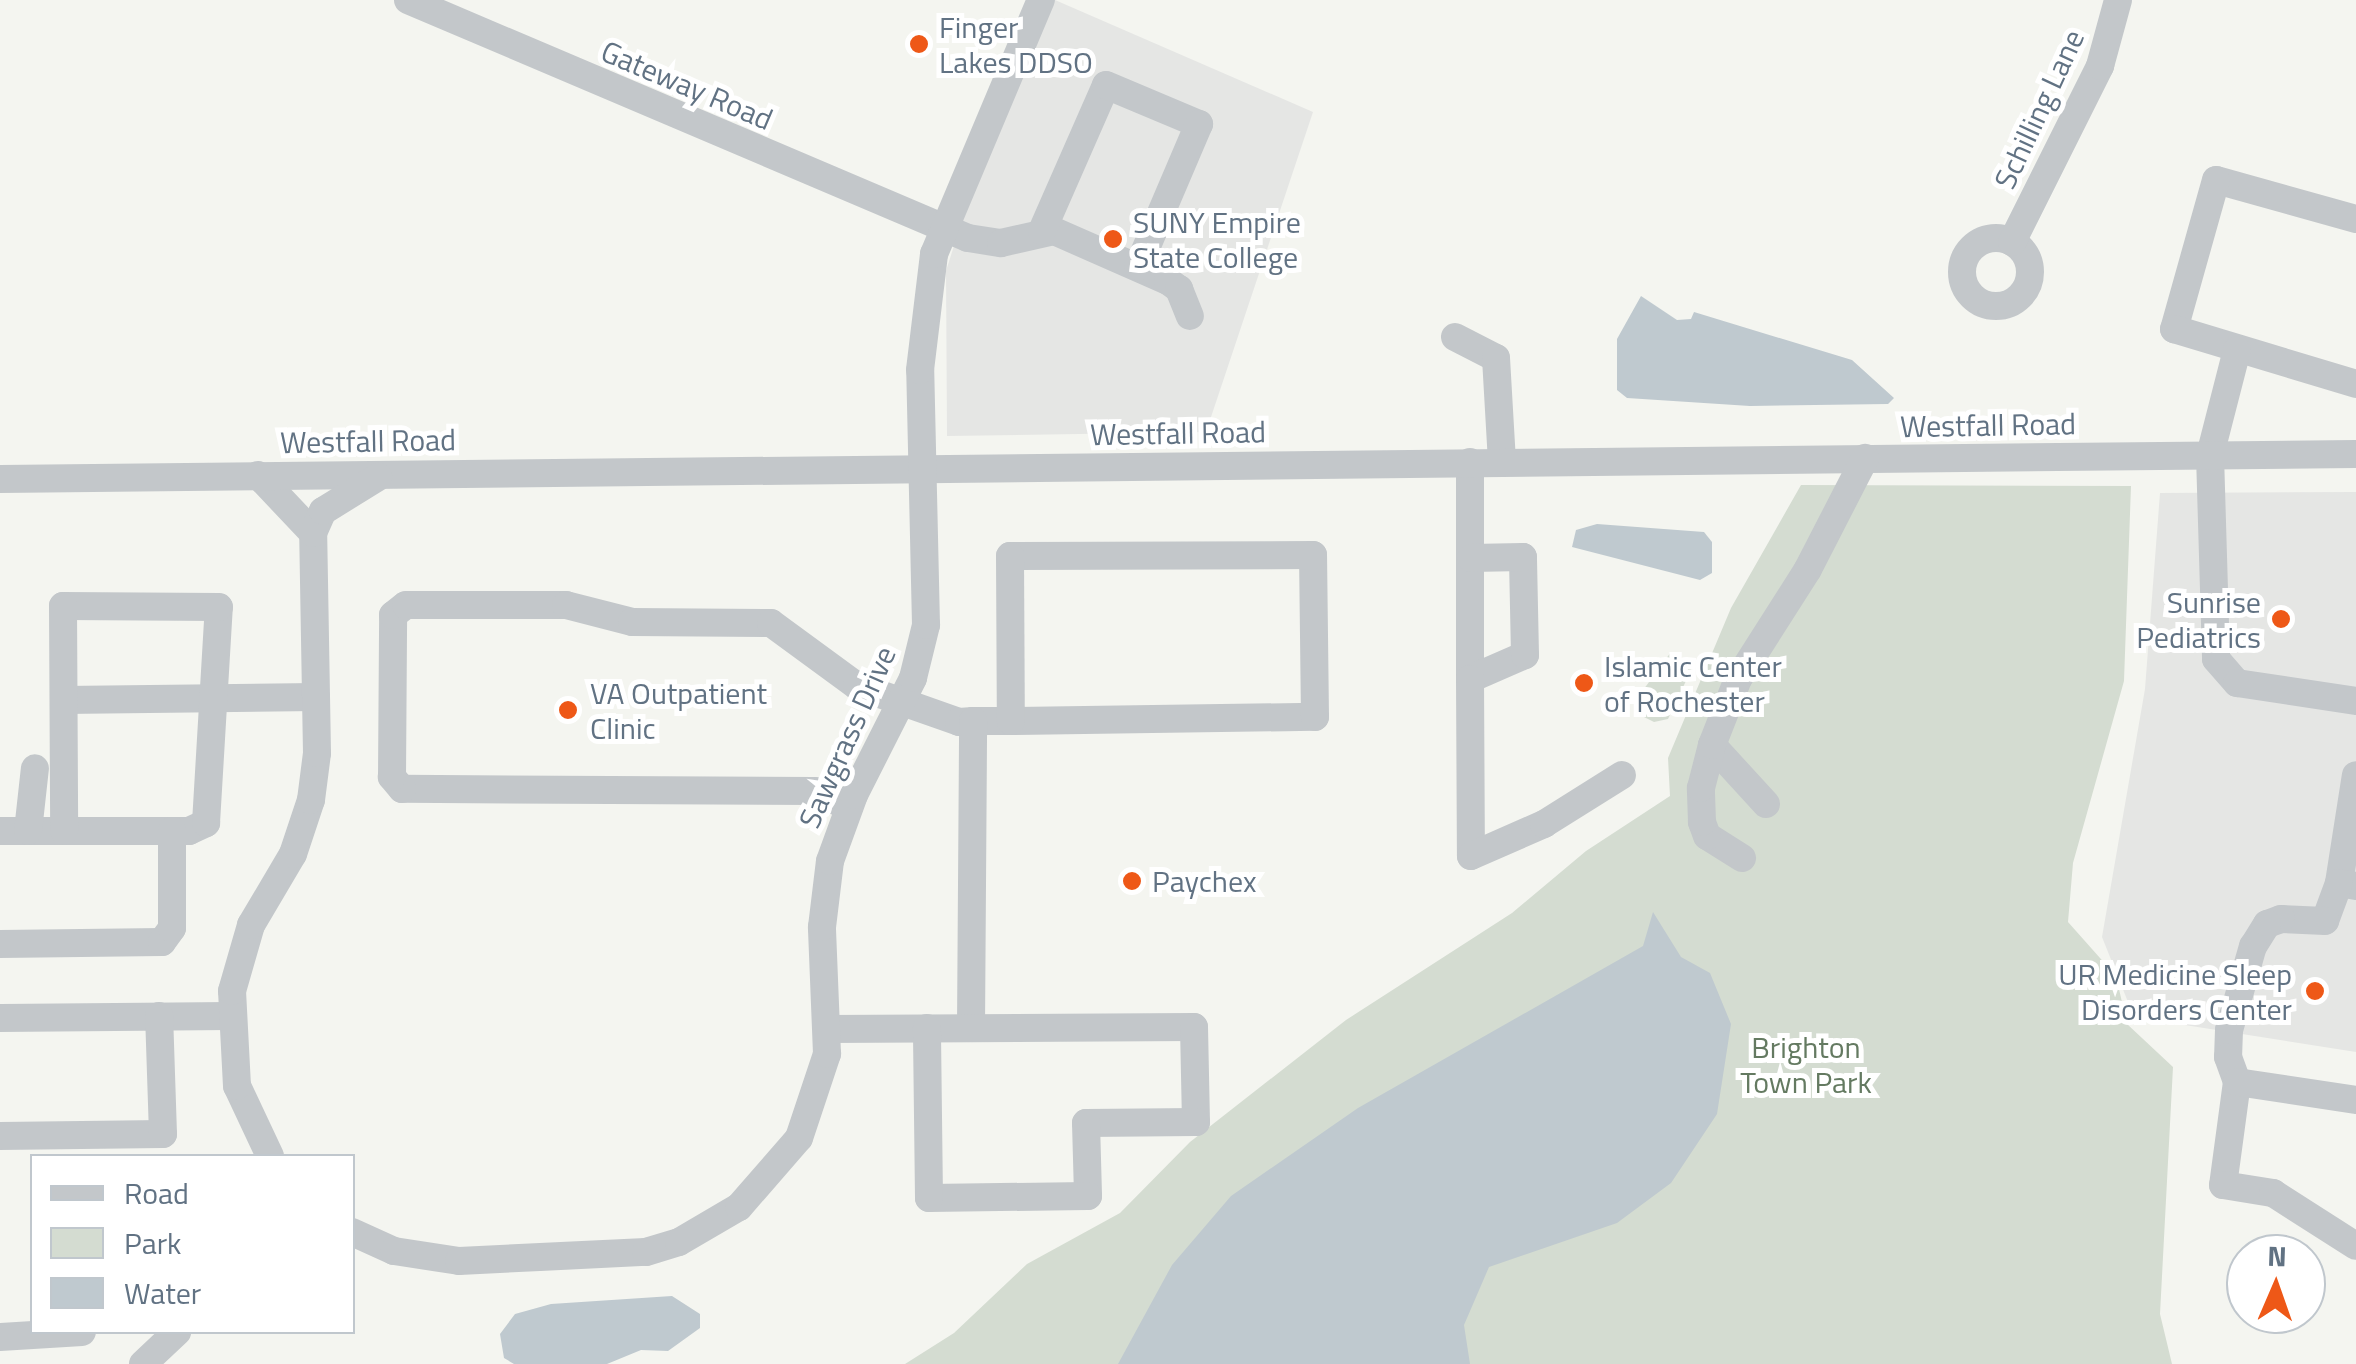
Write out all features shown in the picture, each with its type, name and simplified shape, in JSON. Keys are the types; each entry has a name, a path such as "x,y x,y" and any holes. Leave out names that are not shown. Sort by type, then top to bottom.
{"street":[{"name":"Gateway Road","path":"408,0 943,226"},
{"name":"Sawgrass Drive","path":"355,1233 394,1251 460,1260 603,1258 679,1242 739,1207 782,1162 812,1112 828,1029 824,894 849,807 900,706 926,625 924,303 943,226 1041,0"},
{"name":"Schilling Lane","path":"2012,242 2100,66 2118,0"},
{"path":"1042,231 1106,85 1199,124 1138,267"},
{"path":"2356,218 2216,180 2174,328 2356,384"},
{"path":"943,226 1002,243 1042,231 1138,267 1180,290 1190,316"},
{"path":"1454,337 1496,358 1502,462"},
{"path":"2237,350 2210,455 2216,660 2237,683 2356,701"},
{"name":"Westfall Road","path":"0,479 2356,454"},
{"path":"1742,858 1707,836 1702,822 1701,788 1712,745 1738,679 1808,569 1865,458"},
{"path":"1470,462 1471,856 1544,824 1622,775"},
{"path":"269,1154 237,1086 230,1016 242,947 293,854 311,800 316,697 313,532 323,511 344,493 386,473"},
{"path":"258,474 313,532"},
{"path":"849,807 814,790 402,789 392,777 393,615 406,605 566,605 632,622 770,623 831,672 900,706 973,721 1012,721 1315,717 1314,555 1010,556 1012,721"},
{"path":"1470,558 1524,557 1525,655 1470,679"},
{"path":"63,606 220,606 211,807 206,822 172,831 14,831 64,700 63,606"},
{"path":"64,700 316,697"},
{"path":"971,1028 973,721"},
{"path":"1712,745 1766,804"},
{"path":"47,749 64,831"},
{"path":"2356,775 2348,884 2325,920 2281,919 2258,936 2229,1030 2228,1057 2237,1082 2223,1185 2273,1193 2356,1246"},
{"path":"0,944 162,942 172,928 172,831"},
{"path":"0,1136 163,1134 160,1016"},
{"path":"0,1018 230,1016"},
{"path":"828,1029 927,1028 1194,1028 1196,1122 1086,1123 1088,1196 929,1198 927,1028"},
{"path":"2237,1082 2356,1100"},
{"path":"143,1364 175,1334"},
{"path":"0,1337 44,1335"}],"shaded area":[{"name":"SUNY Empire State College","path":"1055,0 1313,112 1206,432 947,436 946,271 966,208"},
{"path":"2356,492 2356,1052 2134,1017 2102,937 2145,689 2160,493"}],"green space":[{"name":"Brighton Town Park","path":"1801,485 2131,486 2124,681 2073,863 2068,922 2116,976 2127,1024 2173,1067 2160,1314 2172,1364 905,1364 954,1333 1027,1264 1120,1213 1190,1142 1346,1020 1512,913 1586,851 1670,796 1668,758 1731,608"},
{"path":"1671,652 1693,666 1668,719 1654,722 1638,714 1638,697"}],"water":[{"path":"1641,296 1677,320 1691,319 1694,312 1852,360 1894,398 1888,404 1750,406 1627,398 1617,390 1617,339"},
{"path":"1597,524 1704,532 1712,542 1712,573 1700,580 1572,547 1576,530"},
{"path":"1653,912 1681,957 1710,973 1731,1024 1717,1114 1671,1183 1617,1223 1489,1267 1464,1325 1470,1364 1118,1364 1172,1265 1231,1196 1358,1108 1643,946"},
{"path":"672,1296 700,1314 700,1328 668,1351 641,1350 607,1364 514,1364 504,1358 500,1334 515,1314 551,1304"}],"place":[{"name":"Finger Lakes DDSO","path":"919,44"},
{"name":"SUNY Empire State College","path":"1113,239"},
{"name":"Sunrise Pediatrics","path":"2281,619"},
{"name":"Islamic Center of Rochester","path":"1584,683"},
{"name":"VA Outpatient Clinic","path":"568,710"},
{"name":"Paychex","path":"1132,881"},
{"name":"UR Medicine Sleep Disorders Center","path":"2315,991"}]}
